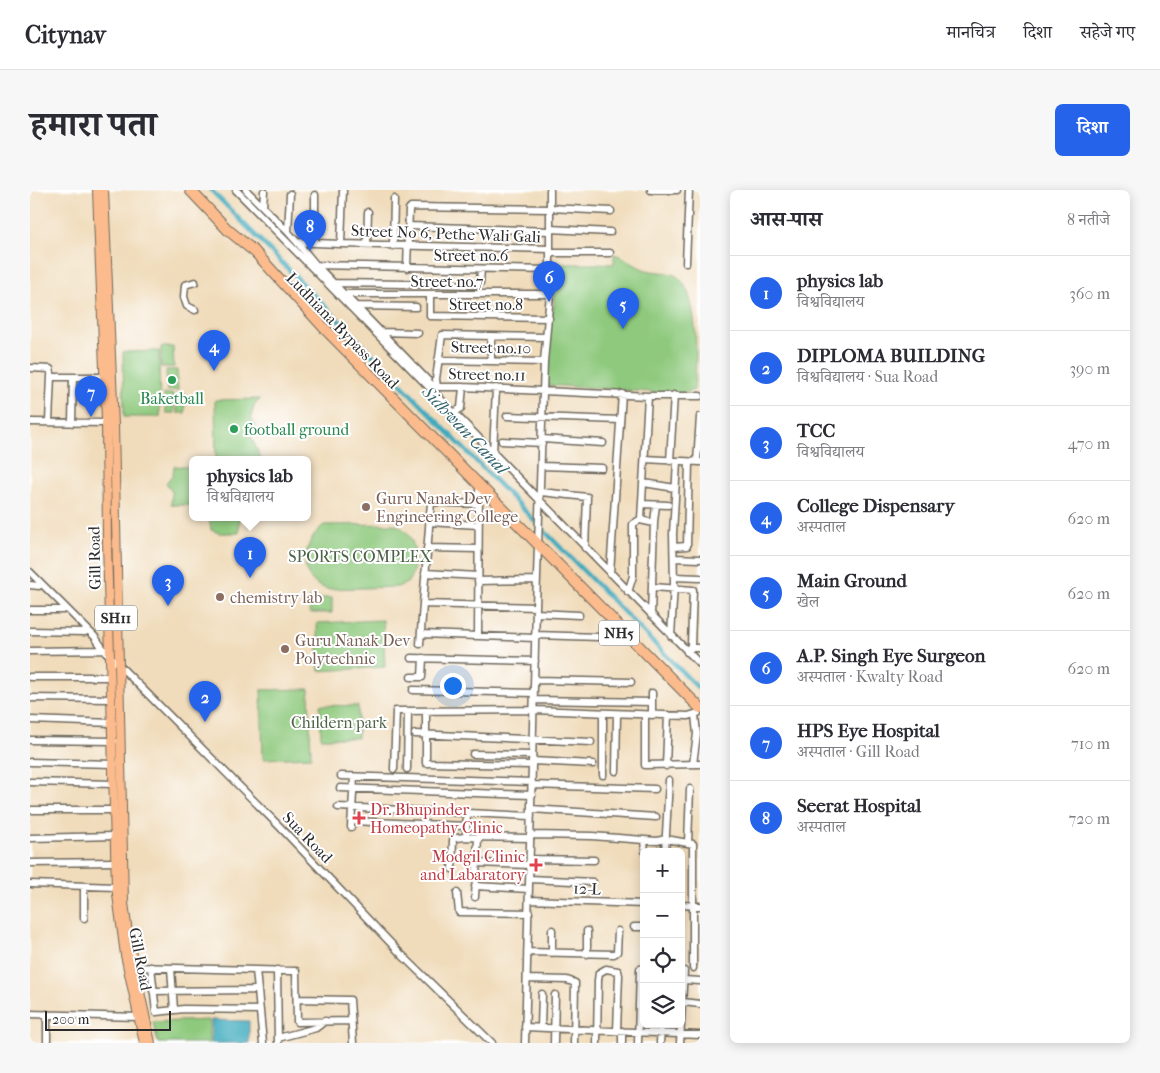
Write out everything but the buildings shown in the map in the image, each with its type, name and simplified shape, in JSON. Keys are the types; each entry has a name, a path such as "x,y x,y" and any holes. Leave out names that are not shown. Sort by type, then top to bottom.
{"highway":[{"name":"NH5","path":"190,190 226,227"},
{"name":"Ludhiana Bypass Road","path":"226,227 255,252 326,330 539,544 698,713"},
{"name":"Ludhiana Bypass Road","path":"241,241 248,254 323,333 479,490 539,544"}],"main road":[{"name":"Gill Road","path":"97,190 106,423 107,652 114,741 116,887 125,955 144,1043"},
{"name":"Gill Road","path":"104,190 114,426 124,904 134,966 151,1043"}],"street":[{"path":"184,190 221,228 226,227 228,222 195,190"},
{"path":"236,190 434,389"},
{"path":"246,190 288,232 316,265 434,389 453,414 671,636 689,650 699,663"},
{"path":"341,244 343,190"},
{"path":"525,1043 544,362 550,294 550,190"},
{"path":"651,190 675,190"},
{"path":"686,263 689,190"},
{"path":"264,192 264,208"},
{"path":"288,232 290,194"},
{"path":"315,195 315,243"},
{"path":"393,246 394,200"},
{"path":"407,268 409,209 412,207 550,208 611,211"},
{"path":"367,244 368,212"},
{"path":"409,226 610,232"},
{"name":"Street No 6, Pethe Wali Gali","path":"297,242 610,253"},
{"name":"Street no.6","path":"316,265 422,269 550,270"},
{"path":"334,283 478,285 480,284 481,269"},
{"path":"195,282 186,284 183,289 187,306 195,310"},
{"name":"Street no.7","path":"344,294 550,294"},
{"name":"Street no.8","path":"430,295 430,316 448,318 549,318"},
{"path":"356,306 416,307"},
{"path":"381,332 418,333"},
{"path":"434,389 440,337 443,334 546,337"},
{"path":"491,336 491,361"},
{"name":"Street no.10","path":"438,360 544,362"},
{"path":"30,368 50,369 49,422"},
{"path":"51,376 104,377"},
{"path":"72,423 73,377"},
{"path":"453,414 461,408 463,388"},
{"path":"493,453 496,388"},
{"name":"Street no.11","path":"434,389 496,388 648,396 700,396"},
{"path":"610,573 622,394"},
{"path":"640,520 644,483 648,396"},
{"path":"671,636 674,588 674,396"},
{"path":"507,416 543,415 620,420"},
{"path":"645,459 698,462 700,417"},
{"path":"30,422 106,423"},
{"path":"502,440 603,443"},
{"path":"674,547 687,546 690,462"},
{"path":"541,466 602,468"},
{"path":"644,483 675,488"},
{"path":"478,636 479,490"},
{"path":"541,492 587,497 585,548"},
{"path":"420,644 432,502 479,504"},
{"path":"642,504 668,505"},
{"path":"651,615 656,505"},
{"path":"628,592 633,576 633,524 640,520 654,522"},
{"path":"429,522 478,525"},
{"path":"427,548 478,550"},
{"path":"674,558 700,559"},
{"path":"30,572 96,640"},
{"path":"425,573 478,578 537,580"},
{"path":"674,577 700,578"},
{"path":"30,578 85,632 96,640"},
{"path":"30,585 38,586"},
{"path":"653,587 694,590 689,650"},
{"path":"423,604 536,610 579,615"},
{"path":"30,610 63,610"},
{"path":"30,631 85,632"},
{"path":"421,634 599,637"},
{"name":"Sua Road","path":"96,640 277,824 402,955 492,1043"},
{"path":"689,650 700,648"},
{"path":"30,651 107,652"},
{"path":"411,658 535,661"},
{"path":"411,678 422,677 423,658"},
{"path":"30,677 110,678"},
{"path":"535,680 631,682"},
{"path":"413,690 652,702"},
{"path":"652,693 652,715"},
{"path":"30,698 111,699"},
{"path":"394,769 396,711 534,710 645,715 698,713 697,764 666,766 644,764 645,715"},
{"path":"407,769 408,711"},
{"path":"426,711 426,763 532,760"},
{"path":"603,714 603,775"},
{"path":"616,771 618,714"},
{"path":"666,766 668,715"},
{"path":"30,720 113,723"},
{"path":"415,734 591,742"},
{"path":"30,740 114,741"},
{"path":"473,754 593,764"},
{"path":"30,762 114,764"},
{"path":"341,776 655,789"},
{"path":"354,777 351,824 466,826"},
{"path":"425,780 425,792"},
{"path":"665,848 669,780"},
{"path":"30,782 114,784"},
{"path":"340,788 532,795"},
{"path":"690,789 694,844 693,968"},
{"path":"338,807 467,813 531,812 656,817"},
{"path":"30,810 114,810"},
{"path":"466,837 467,813"},
{"path":"30,838 115,836"},
{"path":"452,869 453,840 466,837 592,836 644,840 666,839 694,844"},
{"path":"475,897 478,838"},
{"path":"644,840 645,848"},
{"path":"477,862 594,860"},
{"path":"30,863 116,862"},
{"path":"530,879 593,882"},
{"path":"30,884 116,887"},
{"path":"84,886 84,918"},
{"path":"475,886 530,889"},
{"path":"458,893 459,912 529,912"},
{"name":"12-L","path":"529,900 640,904"},
{"path":"685,905 700,906"},
{"path":"634,927 640,927"},
{"path":"552,930 552,953"},
{"path":"587,931 587,954"},
{"path":"528,952 609,955 617,952 618,931"},
{"path":"134,966 296,971 297,1022 351,1021"},
{"path":"151,967 156,1012 174,1010 260,1010"},
{"path":"171,968 174,1010"},
{"path":"597,1043 599,973 602,970 613,969 618,971 619,975 622,1043"},
{"path":"638,1043 640,969"},
{"path":"256,970 263,1043"},
{"path":"277,970 278,1041 316,1028 326,1022"},
{"path":"527,979 567,980 575,983 574,1043"},
{"path":"685,980 700,981"},
{"path":"153,991 258,990"},
{"path":"541,1027 542,994"},
{"path":"554,1043 555,994"},
{"path":"297,999 350,1000 353,1043"},
{"path":"685,1002 700,1004"},
{"path":"30,1014 138,1017"},
{"path":"47,1014 47,1043"},
{"path":"525,1027 700,1035"},
{"path":"660,1043 661,1028"},
{"path":"680,1028 680,1043"}],"green space":[{"path":"614,254 645,270 675,275 683,283 689,295 695,328 696,362 694,390 684,393 666,393 547,385 548,335 554,306 553,264 614,264"},
{"path":"161,347 173,347 174,367 161,367"},
{"path":"159,351 160,417 124,417 123,352"},
{"name":"Baketball","path":"166,370 177,370 178,390 167,391"},
{"path":"164,394 173,394 174,413 166,413"},
{"path":"176,394 185,394 185,413 177,413"},
{"name":"football ground","path":"260,399 254,406 251,417 256,427 249,432 260,456 216,456 215,400"},
{"path":"174,466 189,467 189,505 171,505 172,492 166,483 173,474"},
{"path":"210,521 239,521 239,533 219,533 211,530"},
{"name":"SPORTS COMPLEX","path":"393,524 407,533 414,549 414,567 407,583 397,587 327,589 310,578 305,560 307,550 316,532 324,525"},
{"path":"309,598 332,598 332,613 310,613"},
{"path":"383,620 385,667 319,671 317,623"},
{"path":"309,689 311,757 263,759 261,690"},
{"name":"Childern park","path":"320,705 358,706 358,738 321,738"},
{"path":"209,1020 209,1043 158,1043 153,1022"}],"water":[{"path":"211,1020 249,1021 249,1043 211,1043"}],"waterway":[{"name":"Sidhwan Canal","path":"211,190 700,690"}],"place":[{"name":"Seerat Hospital","path":"310,251"},
{"name":"A.P. Singh Eye Surgeon","path":"549,302"},
{"name":"Main Ground","path":"623,329"},
{"name":"College Dispensary","path":"214,371"},
{"name":"Baketball","path":"172,380"},
{"name":"HPS Eye Hospital","path":"91,417"},
{"name":"football ground","path":"234,429"},
{"name":"Guru Nanak Dev Engineering College","path":"366,507"},
{"name":"physics lab","path":"250,578"},
{"name":"chemistry lab","path":"220,597"},
{"name":"TCC","path":"168,606"},
{"name":"Guru Nanak Dev Polytechnic","path":"285,649"},
{"name":"DIPLOMA BUILDING","path":"205,722"},
{"name":"Dr. Bhupinder Homeopathy Clinic","path":"359,818"},
{"name":"Modgil Clinic and Labaratory","path":"536,865"}]}
